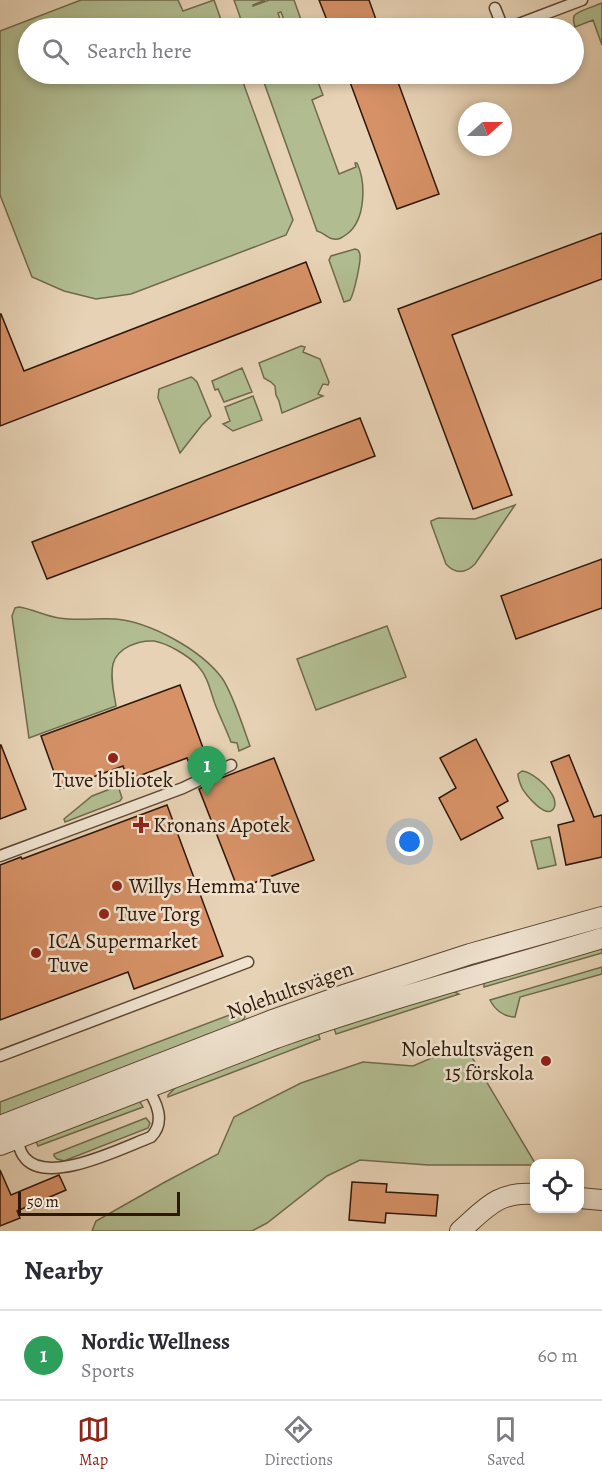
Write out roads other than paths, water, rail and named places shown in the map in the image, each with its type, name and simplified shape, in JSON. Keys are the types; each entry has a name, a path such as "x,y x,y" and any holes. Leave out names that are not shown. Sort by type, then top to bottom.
{"street":[{"name":"Nolehultsvägen","path":"140,1081 270,1021 470,954 602,917"},
{"name":"Nolehultsvägen","path":"7,1133 140,1081 404,996 602,938"},
{"path":"460,1231 491,1204 508,1195 530,1194"},
{"path":"584,1198 602,1200"}],"lane":[{"path":"534,18 582,0"},
{"path":"495,8 499,18"},
{"path":"0,856 183,788 231,765"},
{"path":"0,1056 248,963"},
{"path":"7,1133 24,1157 35,1166 43,1167 69,1167 85,1163 152,1137 160,1122 158,1106 140,1081"}],"place":[{"name":"Tuve bibliotek","path":"113,758"},
{"name":"Nordic Wellness","path":"207,796"},
{"name":"Kronans Apotek","path":"141,825"},
{"name":"Willys Hemma Tuve","path":"117,886"},
{"name":"Tuve Torg","path":"104,914"},
{"name":"ICA Supermarket Tuve","path":"36,953"},
{"name":"Nolehultsvägen 15 förskola","path":"546,1061"}]}
